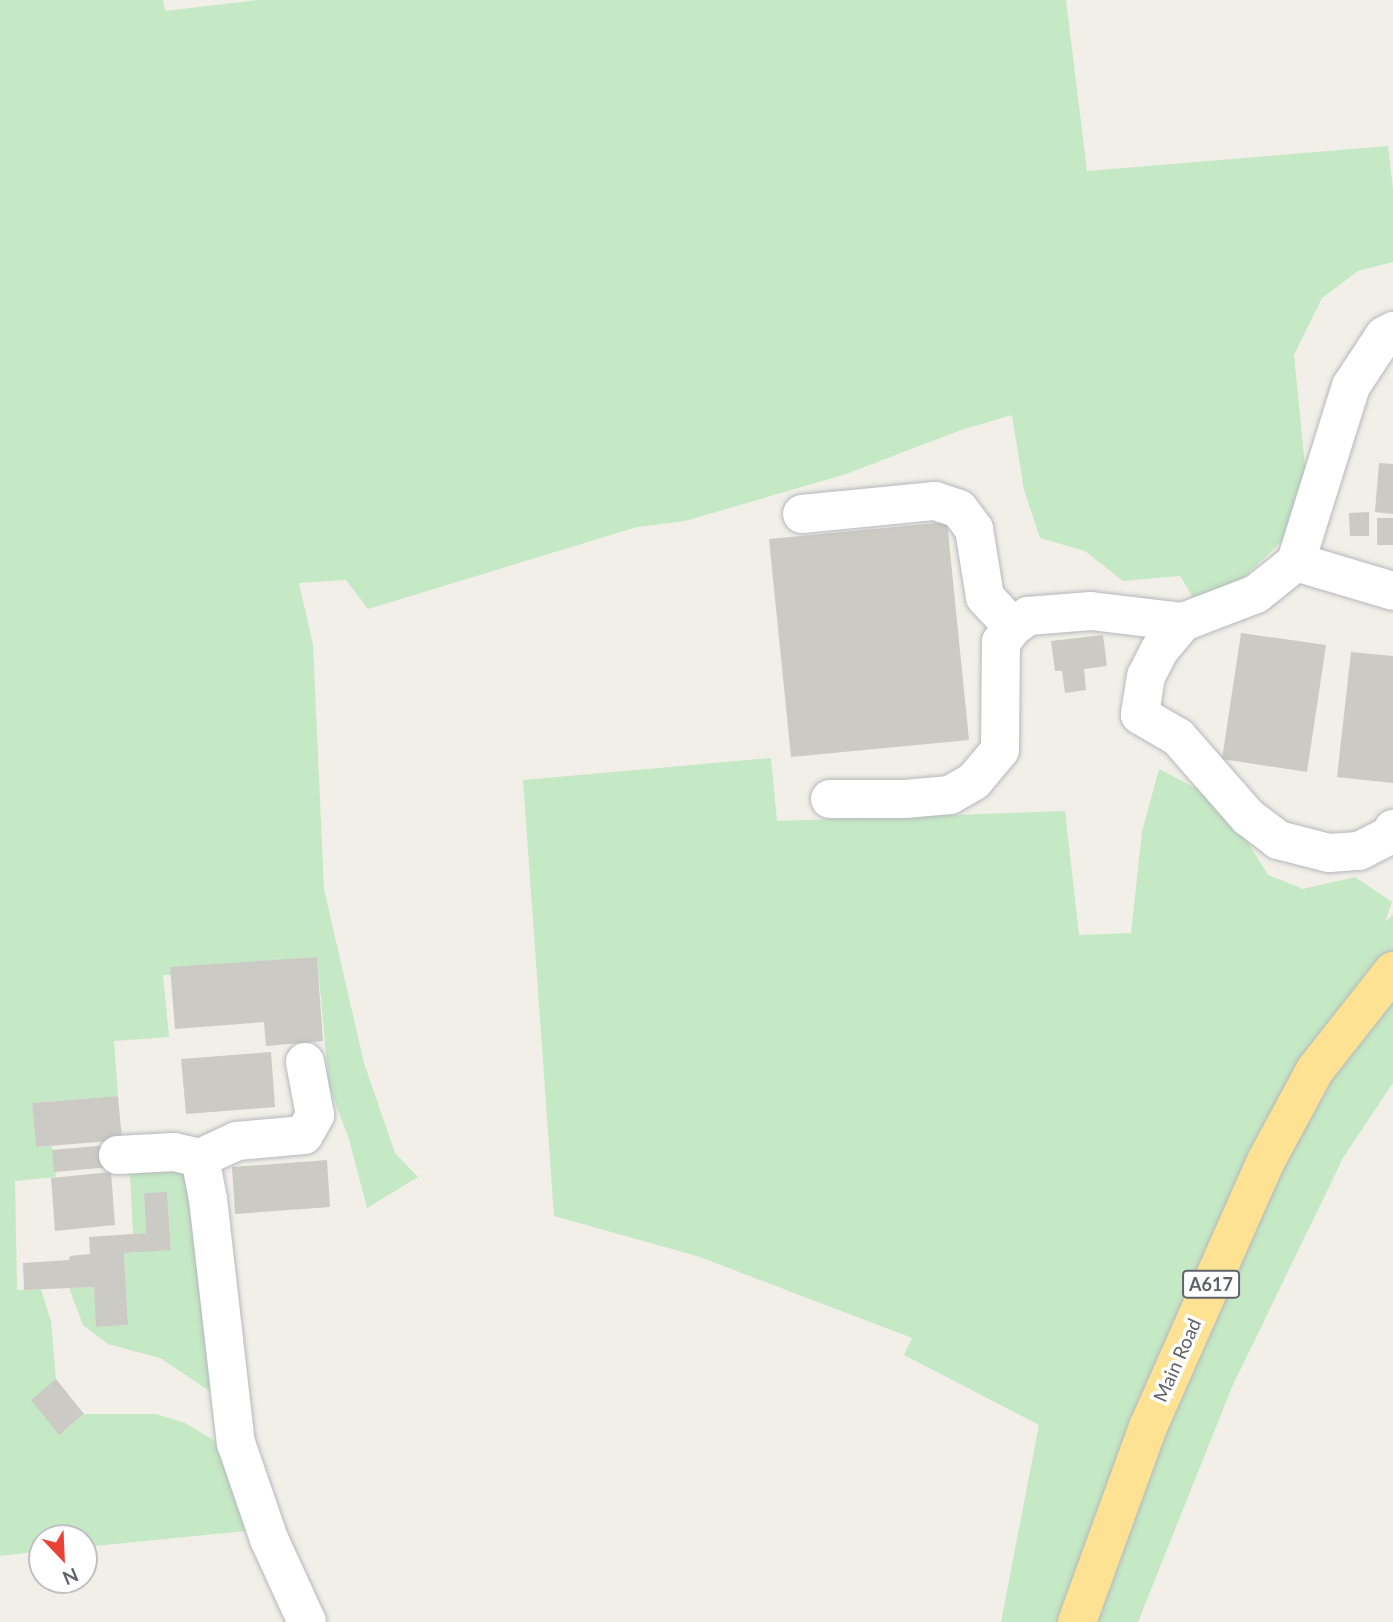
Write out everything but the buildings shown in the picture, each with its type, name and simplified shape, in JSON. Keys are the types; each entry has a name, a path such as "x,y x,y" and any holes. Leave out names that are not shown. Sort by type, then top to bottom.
{"highway":[{"name":"Main Road","path":"1077,1622 1148,1427 1266,1161 1315,1070 1393,971"}],"lane":[{"path":"830,799 905,799 950,795 974,780 1000,750 1001,642 1013,627 1028,616 1091,611 1183,622 1256,594 1296,562 1351,386 1384,336 1393,331"},
{"path":"802,514 935,501 960,509 974,529 985,597 1013,627"},
{"path":"1296,562 1393,591"},
{"path":"1183,622 1160,649 1146,676 1140,715 1178,737 1248,817 1278,840 1329,853 1359,851 1390,835 1393,830"},
{"path":"118,1155 174,1152 200,1158 237,1142 304,1135 315,1115 305,1062"},
{"path":"200,1158 208,1199 236,1443 269,1539 307,1622"}],"green space":[{"path":"0,0 163,0 165,11 258,0 1066,0 1087,171 1388,146 1393,189 1393,262 1358,271 1322,298 1294,355 1305,466 1302,493 1290,533 1233,588 1196,602 1180,576 1123,581 1085,551 1040,538 1024,490 1012,415 961,430 846,474 685,521 637,527 368,609 346,580 299,583 313,645 324,889 364,1063 395,1153 418,1177 367,1208 349,1139 329,1086 317,957 170,968 171,975 163,975 169,1037 114,1041 118,1096 32,1103 36,1147 52,1146 56,1177 15,1181 17,1290 41,1289 51,1322 56,1379 52,1426 64,1431 84,1414 156,1414 185,1423 215,1441 256,1530 98,1546 98,1524 28,1524 28,1553 0,1556"},
{"path":"771,758 777,821 1065,811 1079,935 1131,933 1142,832 1159,769 1224,803 1268,875 1303,889 1355,877 1392,902 1385,922 1393,915 1393,1083 1343,1158 1232,1387 1138,1622 1001,1622 1039,1425 904,1355 912,1338 697,1256 554,1216 523,780"},
{"path":"184,1170 191,1186 214,1394 160,1358 108,1344 83,1325 69,1288 94,1287 97,1327 128,1325 124,1253 143,1252 153,1245 171,1248 167,1192 144,1194 146,1233 133,1234 130,1174"}]}
